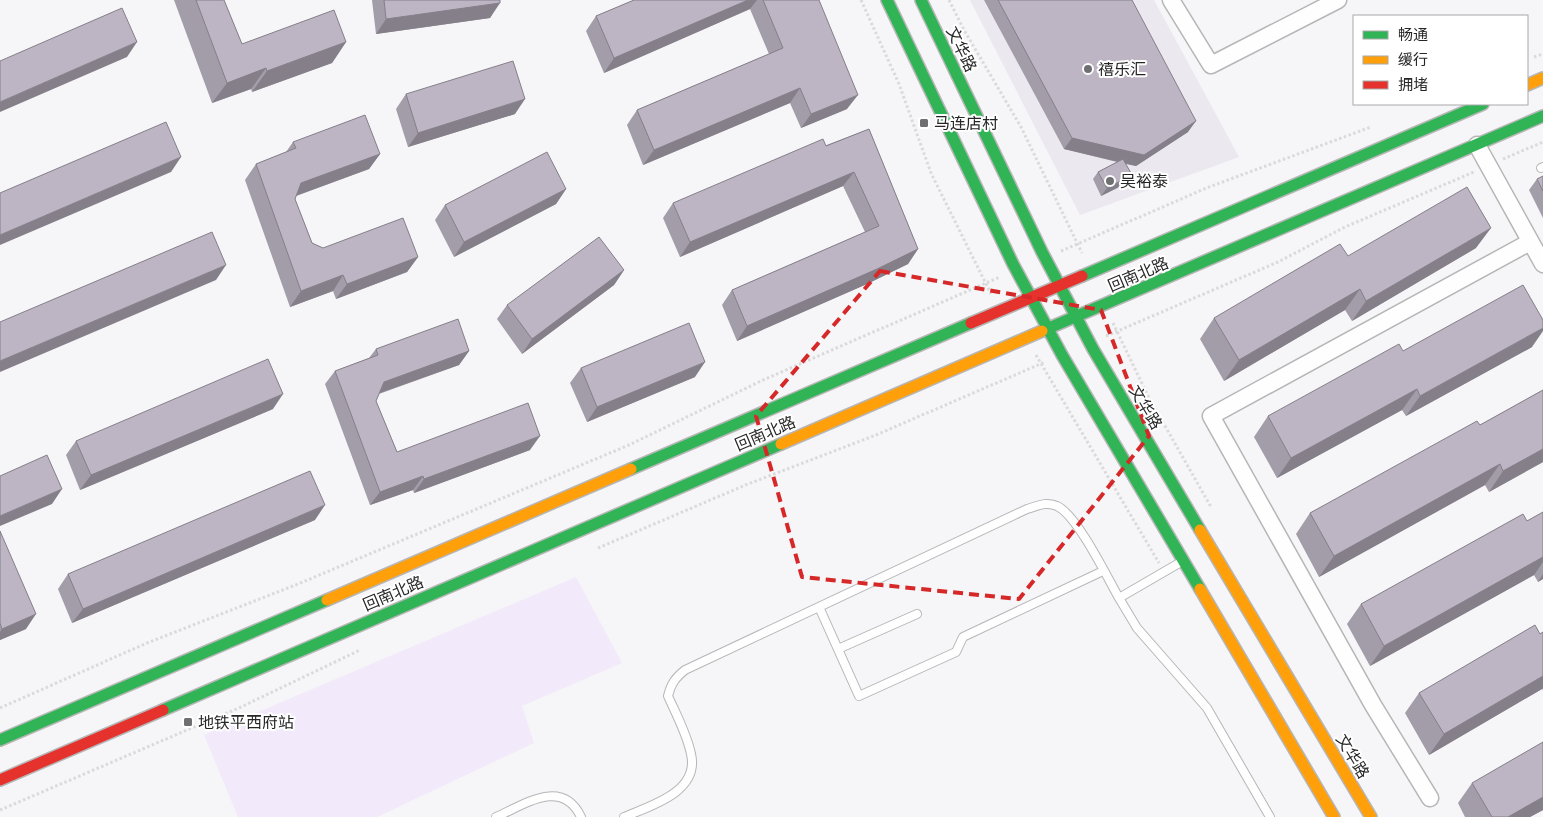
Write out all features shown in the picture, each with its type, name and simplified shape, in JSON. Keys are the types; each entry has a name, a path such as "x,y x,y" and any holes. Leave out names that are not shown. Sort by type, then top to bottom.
{"main road":[{"path":"887,0 1048,330 1334,817"},
{"name":"文华路","path":"921,0 1093,350 1371,817"},
{"path":"1528,85 1543,78"},
{"name":"回南北路","path":"0,740 1481,105"},
{"name":"回南北路","path":"0,780 1543,116"}],"street":[{"path":"1171,0 1210,65 1338,0"},
{"path":"1477,145 1543,264"},
{"path":"1430,798 1368,696 1211,416 1530,242"}],"lane":[{"path":"624,817 662,801 679,791 691,768 692,754 668,696 670,686 676,677 685,670 1043,504 1056,505 1066,513 1136,628 1207,708 1269,815 1259,817"},
{"path":"1119,598 1183,560"},
{"path":"819,607 859,696 956,652 963,637 1103,571"},
{"path":"838,649 917,614"},
{"path":"496,817 542,797 558,795 569,802 581,817"}],"path":[{"path":"861,0 899,84 931,173 975,265"},
{"path":"949,0 982,62 1021,127 1068,225"},
{"path":"1083,242 1209,188 1373,126"},
{"path":"1121,329 1278,262 1345,228 1543,142"},
{"path":"0,708 163,636 322,574 628,445 763,380 980,286"},
{"path":"594,550 748,484 869,438 1022,372"},
{"path":"0,810 241,707 369,646"}],"highlighted area":[{"path":"880,271 1101,310 1149,436 1019,599 802,577 756,416"}],"shaded area":[{"path":"970,0 1154,0 1239,157 1080,215"},
{"path":"576,577 622,663 522,706 534,743 377,817 238,817 204,735"}],"building":[{"path":"196,0 224,0 242,44 334,10 346,42 267,71 266,68 227,83"},
{"path":"384,0 500,0 500,3 386,19"},
{"path":"634,0 748,0 614,58 596,16"},
{"path":"763,0 819,0 858,95 811,114 800,88 654,150 637,110 783,48"},
{"name":"禧乐汇","path":"998,0 1132,0 1196,121 1144,155 1072,138"},
{"path":"122,8 137,42 0,102 0,61"},
{"path":"513,61 525,99 418,133 406,94"},
{"path":"365,115 380,154 301,183 295,199 312,243 323,248 403,218 418,257 347,284 343,275 301,291 256,164 296,148 293,142"},
{"path":"166,122 181,157 0,235 0,193"},
{"path":"869,129 918,249 747,326 732,290 879,226 854,172 690,242 673,203 823,139 826,146"},
{"path":"547,152 566,189 464,242 445,205"},
{"path":"1123,159 1132,175 1107,188 1098,172"},
{"path":"1543,176 1543,191 1537,179"},
{"path":"1467,187 1491,228 1366,301 1360,289 1239,360 1214,318 1340,244 1348,256"},
{"path":"212,232 226,265 0,361 0,322"},
{"path":"599,237 624,270 532,339 507,305"},
{"path":"1523,285 1543,320 1543,328 1420,396 1417,389 1291,458 1268,416 1399,344 1403,351"},
{"path":"458,319 469,351 384,382 376,401 397,452 528,403 540,436 424,479 423,476 380,492 335,371 378,355 376,349"},
{"path":"689,323 705,362 597,407 581,368"},
{"path":"268,359 283,394 91,475 76,441"},
{"path":"1543,390 1543,449 1503,471 1500,464 1334,556 1310,513 1477,421 1480,425"},
{"path":"47,455 62,489 0,516 0,476"},
{"path":"310,471 325,505 83,609 68,574"},
{"path":"1543,512 1543,557 1384,646 1361,604 1523,514 1527,521"},
{"path":"0,531 36,614 2,629 0,623"},
{"path":"1535,625 1540,634 1543,632 1543,676 1444,734 1419,693"},
{"path":"1543,742 1543,797 1508,817 1492,817 1472,783"}],"traffic: fast":[{"path":"887,0 1013,264 1062,355 1200,589"},
{"path":"921,0 1042,252 1093,349 1200,530"},
{"path":"1082,276 1481,105"},
{"path":"1042,331 1543,116"},
{"path":"631,469 971,323"},
{"path":"163,710 781,444"},
{"path":"0,740 327,600"}],"traffic: slow":[{"path":"1528,85 1543,78"},
{"path":"781,444 1042,331"},
{"path":"327,600 631,469"},
{"path":"1200,530 1371,817"},
{"path":"1200,589 1334,817"}],"traffic: jam":[{"path":"971,323 1082,276"},
{"path":"0,780 163,710"}],"place":[{"name":"禧乐汇","path":"1088,69"},
{"name":"马连店村","path":"924,123"},
{"name":"吴裕泰","path":"1110,181"},
{"name":"地铁平西府站","path":"188,722"}]}
